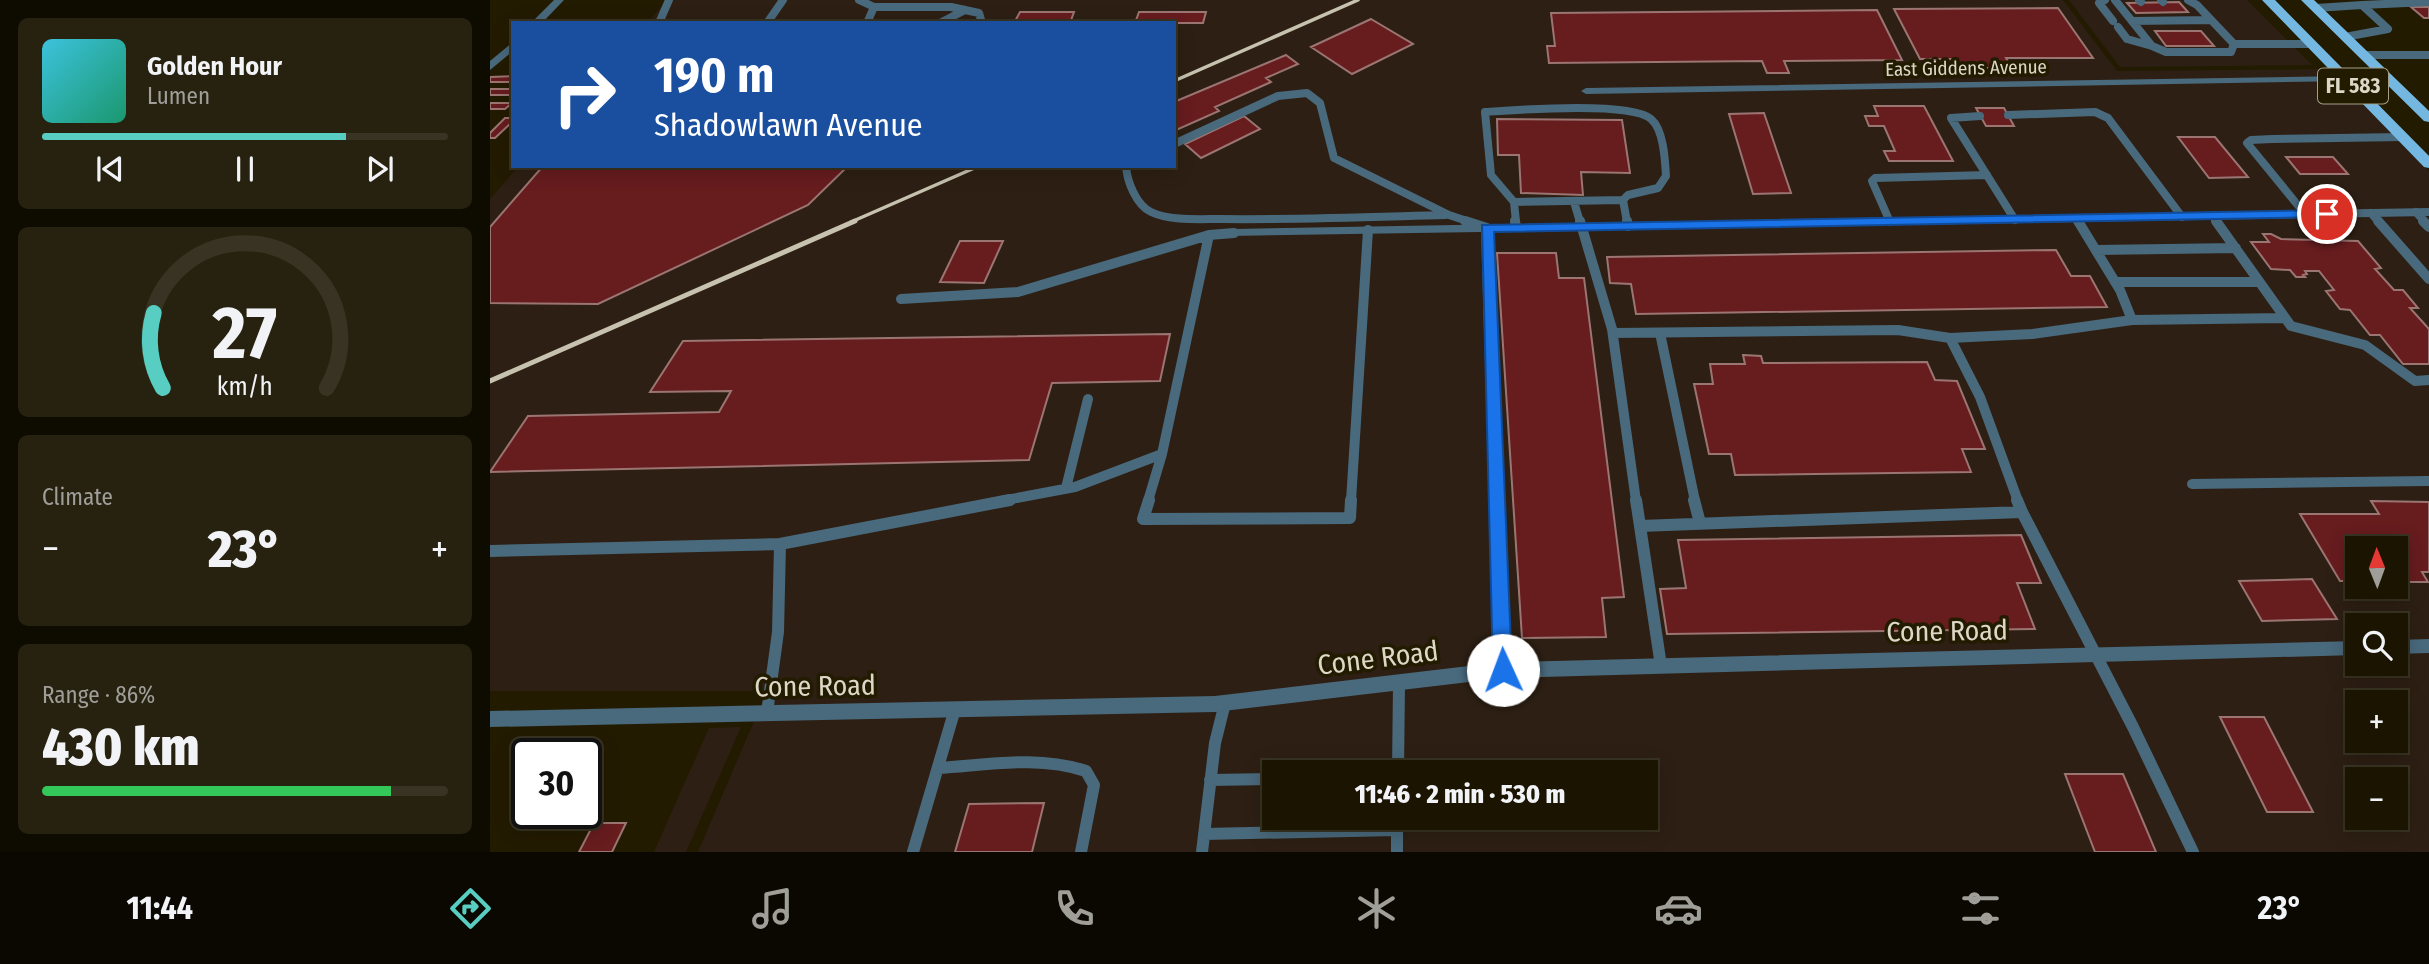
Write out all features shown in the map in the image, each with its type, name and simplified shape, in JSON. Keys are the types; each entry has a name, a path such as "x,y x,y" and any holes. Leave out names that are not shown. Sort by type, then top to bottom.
{"main road":[{"path":"2262,0 2272,5"},
{"name":"FL 583","path":"2311,3 2429,118"},
{"name":"FL 583","path":"2272,5 2429,163"}],"street":[{"path":"538,21 559,0"},
{"path":"490,68 511,47"},
{"name":"East Giddens Avenue","path":"1586,92 2347,79"},
{"path":"1234,233 2422,212"},
{"path":"1487,228 1503,670"},
{"path":"2408,647 2429,646"},
{"name":"Cone Road","path":"490,719 1225,703 1503,670 2345,648"}],"lane":[{"path":"660,21 669,0"},
{"path":"767,21 783,0"},
{"path":"859,0 874,7 951,7 979,13 981,21"},
{"path":"2105,0 2099,3 2127,39 2166,52 2231,51 2234,44"},
{"path":"2115,0 2152,46"},
{"path":"2188,0 2197,5 2234,44 2312,44"},
{"path":"2311,3 2429,2"},
{"path":"2345,37 2388,29 2363,3"},
{"path":"868,21 874,7"},
{"path":"944,21 965,10"},
{"path":"2172,12 2180,20"},
{"path":"2150,13 2157,20"},
{"path":"2132,21 2211,20"},
{"path":"2364,55 2429,55"},
{"path":"1176,143 1278,96 1307,93 1320,103 1334,158 1449,215 1487,228"},
{"path":"1514,202 1622,200 1629,195 1658,188 1667,176 1656,126 1647,115 1626,110 1547,108 1485,112 1492,175 1514,202 1517,227"},
{"path":"2008,115 2095,112 2108,118 2182,217"},
{"path":"1980,116 1951,118 2015,220"},
{"path":"2305,214 2246,143 2251,140 2272,139 2403,137"},
{"path":"1127,168 1138,200 1151,213 1197,219 1449,215"},
{"path":"1890,222 1872,181 1875,178 1987,175"},
{"path":"1622,200 1628,226"},
{"path":"1574,202 1613,333 1661,666"},
{"path":"2422,212 2429,227"},
{"path":"2371,213 2429,279"},
{"path":"2214,216 2291,326 2365,345 2416,381 2429,380"},
{"path":"2077,219 2115,282 2132,320"},
{"path":"1209,235 1163,454 1143,519 1350,518 1368,230"},
{"path":"901,299 1018,292 1209,235 1234,233"},
{"path":"2096,250 2236,248"},
{"path":"2115,282 2259,282"},
{"path":"1613,333 1898,330 1950,338 2032,334 2132,320 2285,318"},
{"path":"1660,333 1676,420 1700,523"},
{"path":"1950,338 1980,397 2022,512 2133,727 2193,852"},
{"path":"1066,488 1088,399"},
{"path":"490,551 780,544 1066,488 1163,454"},
{"path":"2192,484 2429,481"},
{"path":"1640,526 2022,512"},
{"path":"767,713 778,632 780,544"},
{"path":"1398,760 1399,682"},
{"path":"1202,852 1215,743 1225,703"},
{"path":"913,852 956,709"},
{"path":"938,768 1052,762 1072,764 1086,771 1094,785 1082,852"},
{"path":"1210,780 1262,779"},
{"path":"1204,834 1281,830"},
{"path":"1397,830 1397,852"}],"shaded area":[{"path":"667,0 2063,0 2117,71 2330,69 2429,171 2429,852 698,852 767,691 490,691 490,199 517,168 1176,168 1176,21 649,21"},
{"path":"2069,0 2247,0 2312,65 2120,67"},
{"path":"741,727 686,852 654,852 709,728"}],"building":[{"path":"2179,2 2188,12 2136,13 2127,3"},
{"path":"2411,7 2429,7 2429,18 2424,18"},
{"path":"2058,8 2093,58 2006,58 2012,68 1958,68 1953,59 1920,59 1894,9"},
{"path":"1877,10 1902,60 1784,61 1789,73 1767,73 1762,61 1549,63 1547,46 1555,46 1551,13"},
{"path":"1020,12 1074,12 1071,21 1015,21"},
{"path":"1139,12 1206,12 1203,23 1136,21"},
{"path":"1371,19 1413,44 1352,74 1311,47"},
{"path":"2155,31 2201,31 2214,46 2166,46"},
{"path":"1286,55 1298,64 1266,78 1271,82 1215,107 1219,111 1176,130 1176,101"},
{"path":"511,76 511,82 490,82 490,77"},
{"path":"490,89 511,89 510,95 490,95"},
{"path":"490,103 511,103 505,109 490,109"},
{"path":"1874,106 1924,106 1953,161 1889,161 1884,151 1895,151 1884,126 1869,126 1865,116 1878,116"},
{"path":"1976,108 2004,108 2014,126 1986,126"},
{"path":"1764,113 1791,193 1753,194 1729,114"},
{"path":"1244,116 1260,129 1201,158 1185,144"},
{"path":"505,118 511,118 511,123 495,138 490,138 490,133"},
{"path":"1497,119 1622,120 1630,173 1581,172 1583,195 1521,193 1519,155 1498,155"},
{"path":"2178,137 2215,137 2248,177 2209,178"},
{"path":"2286,157 2333,157 2348,174 2300,174"},
{"path":"541,168 846,168 808,205 598,304 490,303 490,227"},
{"path":"2263,234 2271,234 2281,239 2358,241 2381,268 2375,269 2394,290 2403,290 2418,308 2410,308 2429,329 2429,364 2403,364 2380,335 2370,335 2350,310 2340,309 2326,291 2334,290 2319,271 2305,271 2305,277 2296,277 2290,270 2271,269 2251,242 2269,242"},
{"path":"960,241 1003,241 984,283 940,282"},
{"path":"2056,250 2071,276 2090,276 2107,307 1636,314 1631,284 1610,283 1607,257"},
{"path":"1497,253 1556,253 1559,278 1584,278 1624,597 1602,598 1606,637 1522,638"},
{"path":"1170,334 1160,381 1052,383 1029,460 490,472 528,416 719,412 731,391 650,392 683,341"},
{"path":"1743,355 1761,356 1763,363 1927,362 1935,380 1957,381 1985,449 1962,449 1971,472 1735,475 1731,454 1709,454 1694,384 1713,384 1710,364 1745,364"},
{"path":"2371,501 2429,502 2429,572 2422,572 2428,582 2408,582 2408,536 2345,536 2345,581 2340,581 2300,514 2379,514"},
{"path":"2021,535 2041,583 2017,583 2035,629 1667,634 1660,589 1686,588 1678,540"},
{"path":"2312,579 2337,619 2262,621 2239,581"},
{"path":"2220,717 2264,717 2313,812 2267,812"},
{"path":"2065,774 2123,774 2156,852 2095,852"},
{"path":"1044,803 1032,852 955,852 969,804"},
{"path":"602,823 626,823 612,852 579,852 591,829 602,829"}],"railway":[{"path":"1176,80 1358,0"},
{"path":"851,222 974,168"},
{"path":"490,381 855,221"}],"route":[{"path":"1503,670 1487,228 2327,214"}]}
